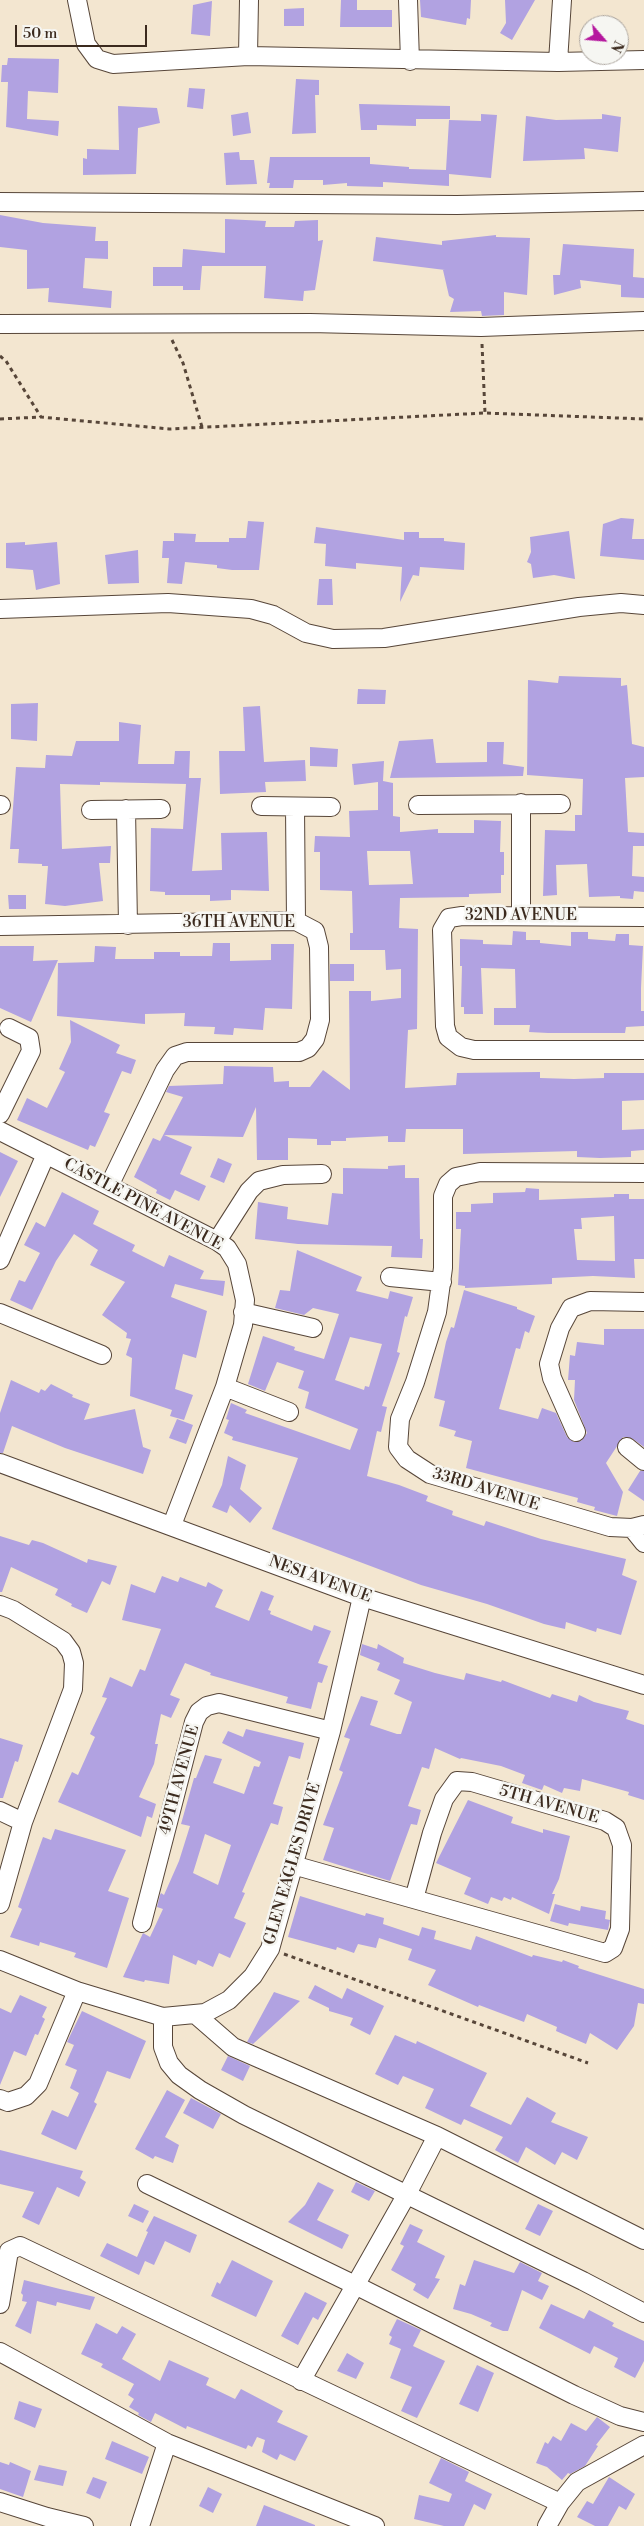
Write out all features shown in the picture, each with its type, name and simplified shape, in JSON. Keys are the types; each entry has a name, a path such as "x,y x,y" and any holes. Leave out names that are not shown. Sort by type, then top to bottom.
{"street":[{"path":"77,0 86,44 97,59 113,64 248,56 410,61 558,62 644,60"},
{"path":"248,0 248,56"},
{"path":"408,0 410,61"},
{"path":"558,62 562,0"},
{"path":"0,202 456,205 644,200"},
{"path":"0,324 310,323 481,327 644,321"},
{"path":"0,609 168,603 251,609 273,615 306,633 333,639 384,638 579,607 621,603 644,605"},
{"path":"520,915 521,803"},
{"path":"418,805 561,804"},
{"path":"262,806 331,807"},
{"path":"296,806 296,921"},
{"path":"126,809 128,925"},
{"path":"91,810 161,809"},
{"name":"32ND AVENUE","path":"644,918 520,915 462,916 449,918 442,930 445,1026 448,1037 461,1047 474,1050 644,1050"},
{"name":"36TH AVENUE","path":"0,926 296,921 315,931 319,947 320,1020 315,1039 308,1048 299,1052 187,1052 176,1056 166,1070 109,1186"},
{"path":"0,1114 31,1051 28,1038 9,1028"},
{"name":"CASTLE PINE AVENUE","path":"0,1131 217,1241 227,1248 237,1264 244,1294 243,1325 224,1387 172,1525"},
{"path":"0,1260 46,1154"},
{"name":"33RD AVENUE","path":"644,1173 480,1172 456,1177 448,1184 443,1196 442,1282 437,1312 415,1382 400,1419 398,1448 407,1460 430,1474 610,1527 638,1526 644,1543"},
{"path":"217,1241 249,1191 259,1181 283,1175 322,1174"},
{"path":"390,1277 442,1282"},
{"path":"576,1432 552,1378 549,1364 560,1328 571,1308 590,1301 644,1302"},
{"path":"243,1312 313,1328"},
{"path":"0,1313 102,1355"},
{"path":"224,1387 289,1412"},
{"path":"627,1447 644,1461"},
{"name":"NESI AVENUE","path":"0,1463 172,1525 362,1597 644,1685"},
{"name":"GLEN EAGLES DRIVE","path":"0,1960 78,1990 163,2017 206,2013 229,2000 253,1976 270,1949 331,1731 362,1597"},
{"path":"0,1605 13,1610 63,1641 71,1652 74,1663 73,1689 23,1822 0,1904"},
{"name":"49TH AVENUE","path":"142,1923 194,1722 199,1712 207,1706 220,1703 331,1731"},
{"name":"5TH AVENUE","path":"293,1866 605,1953 613,1948 620,1929 622,1846 616,1828 605,1821 472,1782 457,1781 444,1799 414,1899"},
{"path":"0,1812 23,1822"},
{"path":"0,2099 8,2102 26,2096 38,2084 78,1990"},
{"path":"196,2014 233,2047 437,2136 644,2240"},
{"path":"163,2017 163,2047 169,2063 179,2075 200,2090 244,2115 584,2281 644,2314"},
{"path":"301,2381 407,2194 437,2136"},
{"path":"147,2184 355,2284 574,2395 620,2416 644,2422"},
{"path":"0,2304 9,2251 20,2246 560,2503"},
{"path":"0,2352 167,2443 375,2526"},
{"path":"140,2526 167,2443"},
{"path":"547,2526 560,2503 577,2482 644,2445"},
{"path":"0,2502 84,2526"}],"path":[{"path":"164,324 182,364 202,427"},
{"path":"481,327 486,413"},
{"path":"0,356 6,361 41,417"},
{"path":"0,419 41,417 169,429 486,413 644,419"},
{"path":"270,1949 588,2063"}],"building":[{"path":"341,0 357,0 357,10 392,10 392,27 340,27"},
{"path":"420,0 471,0 470,19 467,18 466,25 421,17"},
{"path":"505,0 535,0 512,40 500,33 506,23"},
{"path":"212,1 210,36 191,34 193,5"},
{"path":"304,8 304,26 284,26 284,9"},
{"path":"8,58 59,59 58,93 28,91 27,119 59,121 58,136 6,127 8,82 1,82 2,65 7,65"},
{"path":"296,79 319,80 319,95 315,95 316,133 292,134"},
{"path":"189,88 205,89 203,109 187,107"},
{"path":"359,104 450,106 450,119 416,119 416,126 377,125 377,130 361,130"},
{"path":"118,106 157,108 160,123 138,128 136,174 83,175 83,158 87,159 87,149 119,150"},
{"path":"248,112 251,133 233,136 231,115"},
{"path":"481,114 497,115 491,178 449,174 449,186 383,182 383,187 347,186 347,183 323,185 323,180 294,180 293,188 269,188 270,183 267,183 270,157 370,157 370,164 409,167 409,169 446,170 449,120 481,121"},
{"path":"602,114 621,117 618,152 584,148 585,159 523,161 526,116 556,120 602,119"},
{"path":"239,152 240,160 254,160 257,184 226,185 224,153"},
{"path":"0,215 43,223 96,227 95,241 108,241 108,259 85,258 83,288 112,291 111,308 48,302 49,288 27,289 27,250 0,247"},
{"path":"225,219 266,221 265,227 294,227 295,221 318,220 318,241 323,240 315,290 304,291 303,301 264,298 266,266 202,266 200,290 183,290 183,286 153,286 153,267 182,267 183,249 225,253"},
{"path":"496,235 496,237 530,238 527,295 504,292 504,315 482,316 481,311 450,312 454,299 449,296 443,270 445,270 373,261 376,237 442,245 442,241"},
{"path":"563,244 634,249 633,277 644,278 644,298 621,297 621,285 580,280 581,288 554,295 553,275 560,275"},
{"path":"621,518 634,519 632,539 644,539 644,560 600,556 603,524"},
{"path":"248,521 264,522 259,570 232,570 217,568 217,565 185,562 182,584 167,583 169,558 162,558 163,541 174,541 174,533 196,534 195,542 229,542 229,538 246,538"},
{"path":"316,527 404,540 404,532 419,532 419,538 444,538 444,541 465,543 464,570 420,567 419,576 413,575 400,602 402,567 356,563 356,569 325,566 326,544 314,543"},
{"path":"569,531 575,579 554,575 533,578 531,564 527,562 531,552 530,537"},
{"path":"25,542 25,545 57,542 60,584 36,590 33,570 6,568 6,543"},
{"path":"138,550 139,583 108,584 105,555"},
{"path":"319,579 332,579 333,605 317,605"},
{"path":"559,676 621,678 621,686 627,685 632,744 644,747 644,777 625,778 628,832 644,833 644,846 633,846 632,876 644,877 644,892 634,891 633,899 620,898 620,896 589,897 587,864 556,865 557,895 543,896 545,830 575,831 575,815 582,815 583,779 527,775 528,680 558,683"},
{"path":"358,689 386,690 385,704 357,704"},
{"path":"38,703 37,741 11,739 11,704"},
{"path":"260,706 264,762 305,760 306,781 265,782 266,792 220,794 219,751 245,751 243,707"},
{"path":"119,722 141,725 138,764 174,764 175,751 190,751 189,778 201,778 192,871 222,870 221,833 267,832 269,891 231,890 231,900 210,901 210,895 165,895 165,892 150,891 151,828 183,829 186,784 100,782 100,785 60,784 62,849 111,846 110,863 99,863 103,901 65,906 45,904 48,866 18,863 19,849 10,849 16,767 45,768 46,755 72,756 76,741 119,741"},
{"path":"433,739 436,763 487,762 487,742 504,742 503,764 524,767 523,776 390,778 399,741"},
{"path":"310,747 338,749 337,767 310,766"},
{"path":"384,761 383,781 393,783 393,816 400,817 400,832 438,829 438,833 474,833 474,820 501,821 500,852 504,852 504,875 501,875 501,893 469,894 469,897 400,898 399,928 418,929 417,1029 408,1030 405,1088 456,1085 457,1073 540,1072 540,1078 574,1079 604,1078 604,1073 644,1073 644,1100 622,1101 622,1130 644,1129 644,1150 631,1151 631,1157 600,1158 577,1157 577,1151 463,1154 463,1129 406,1129 405,1142 388,1142 388,1136 346,1138 346,1141 331,1141 331,1145 317,1145 317,1139 288,1138 288,1160 257,1160 256,1107 243,1137 164,1135 192,1147 180,1174 206,1186 199,1201 175,1190 170,1200 156,1193 157,1190 134,1177 153,1138 160,1141 183,1097 166,1092 169,1086 223,1084 224,1066 273,1067 274,1082 289,1081 289,1087 310,1087 323,1070 350,1090 349,991 371,991 371,1001 401,998 401,969 386,970 385,950 350,950 350,933 353,933 352,891 320,890 320,852 314,852 315,836 350,837 349,811 378,810 378,782 354,785 352,764","holes":["367,851 410,851 413,884 369,885"]},
{"path":"8,895 26,895 26,909 9,909"},
{"path":"513,931 526,932 526,940 540,940 540,943 571,946 571,932 588,932 588,939 615,941 616,934 629,934 629,945 643,946 641,1011 644,1011 644,1026 626,1027 625,1033 548,1033 529,1032 530,1025 494,1025 494,1008 516,1008 515,969 481,968 483,1014 464,1014 464,1007 461,1007 462,966 460,966 460,939 483,940 483,944 512,945"},
{"path":"213,943 230,943 230,961 271,960 271,944 294,944 292,1009 265,1008 263,1030 234,1028 233,1035 214,1034 215,1027 184,1026 185,1013 145,1014 145,1024 57,1016 58,963 94,962 95,946 116,947 115,959 154,959 154,952 180,952 180,956 212,956"},
{"path":"0,946 34,946 33,961 58,960 31,1022 0,1008"},
{"path":"330,964 354,964 354,981 330,981"},
{"path":"70,1020 120,1045 116,1053 136,1060 131,1074 122,1071 104,1112 110,1114 95,1147 90,1145 88,1150 17,1120 27,1098 47,1108 65,1072 59,1069 71,1042"},
{"path":"0,1152 18,1161 0,1197"},
{"path":"218,1158 232,1164 224,1183 210,1177"},
{"path":"405,1165 405,1178 419,1178 420,1239 423,1239 422,1258 391,1257 392,1246 298,1244 255,1239 258,1202 288,1207 287,1219 328,1225 332,1193 343,1194 343,1168 388,1169 388,1166"},
{"path":"526,1188 539,1189 539,1200 614,1197 614,1194 629,1194 629,1199 644,1199 644,1259 634,1259 635,1278 593,1276 552,1278 552,1284 465,1288 465,1286 458,1285 461,1229 456,1229 456,1212 471,1212 471,1204 493,1203 493,1193 525,1192","holes":["614,1216 615,1261 577,1260 574,1229 582,1229 581,1218"]},
{"path":"62,1192 99,1211 93,1224 135,1245 132,1251 164,1267 169,1255 204,1271 200,1279 225,1281 223,1296 175,1284 171,1297 207,1311 196,1358 183,1354 175,1389 193,1395 184,1420 170,1416 172,1410 130,1396 132,1358 126,1355 131,1339 126,1338 127,1333 102,1315 125,1282 90,1265 98,1250 74,1234 56,1261 32,1310 10,1300 19,1280 25,1282 40,1253 24,1245 36,1222 45,1227"},
{"path":"297,1250 362,1277 356,1291 388,1299 390,1291 413,1297 407,1317 405,1316 397,1352 400,1353 382,1406 387,1407 381,1432 377,1431 367,1476 428,1496 426,1501 453,1511 452,1515 484,1526 486,1521 541,1539 626,1559 622,1575 637,1581 621,1635 597,1628 596,1632 566,1622 565,1629 544,1624 487,1604 421,1585 272,1529 298,1458 232,1440 233,1437 224,1433 229,1420 226,1419 231,1403 247,1410 245,1413 350,1450 358,1429 305,1408 309,1392 298,1388 304,1371 277,1362 265,1391 248,1384 263,1336 295,1347 294,1350 324,1359 339,1314 313,1308 304,1315 275,1308 280,1290 290,1291","holes":["350,1337 382,1344 369,1387 365,1386 364,1390 335,1380"]},
{"path":"464,1290 517,1307 517,1309 535,1316 529,1333 525,1331 520,1349 516,1348 499,1409 538,1419 542,1408 556,1413 567,1437 574,1442 581,1441 587,1433 574,1400 575,1380 568,1380 570,1355 575,1356 577,1342 604,1345 604,1329 644,1329 644,1447 633,1439 623,1437 606,1463 623,1492 617,1516 594,1510 595,1507 577,1502 578,1498 466,1468 472,1441 454,1436 456,1431 439,1426 445,1401 434,1398 446,1342 451,1327 454,1328"},
{"path":"11,1380 39,1393 41,1389 45,1391 51,1384 73,1395 72,1397 90,1404 84,1420 135,1409 143,1447 151,1450 143,1474 65,1448 12,1426 3,1453 0,1453 0,1413"},
{"path":"177,1419 193,1425 186,1444 169,1438"},
{"path":"228,1456 246,1465 240,1489 262,1508 250,1523 230,1505 227,1513 212,1507 222,1485"},
{"path":"640,1471 644,1471 644,1501 628,1490"},
{"path":"0,1536 29,1545 32,1540 43,1543 87,1563 88,1559 117,1566 110,1585 102,1581 87,1613 71,1606 72,1604 55,1595 58,1589 11,1567 2,1592 0,1592"},
{"path":"162,1576 178,1582 180,1577 206,1587 208,1582 223,1590 215,1607 249,1621 261,1591 274,1596 268,1610 271,1611 270,1614 312,1631 314,1625 331,1631 318,1663 328,1666 322,1683 318,1682 311,1709 286,1703 288,1697 210,1675 211,1673 185,1663 170,1695 180,1699 171,1718 161,1714 155,1744 158,1744 154,1764 139,1797 156,1804 152,1818 147,1816 141,1837 58,1802 72,1772 78,1775 95,1737 90,1734 107,1698 102,1697 110,1677 132,1687 140,1669 145,1671 161,1629 122,1620 131,1584 155,1593"},
{"path":"362,1644 377,1649 378,1644 404,1658 403,1663 435,1673 464,1680 466,1673 501,1682 502,1680 550,1698 552,1694 577,1702 579,1695 594,1702 629,1711 626,1719 644,1725 644,1800 628,1795 629,1792 582,1779 580,1791 564,1788 562,1793 544,1785 542,1790 522,1783 525,1775 501,1766 460,1759 435,1748 429,1769 422,1767 408,1806 421,1810 417,1825 411,1824 390,1881 323,1860 334,1828 323,1825 343,1772 339,1770 350,1739 344,1737 361,1696 378,1701 370,1725 397,1734 401,1734 412,1702 394,1694 400,1680 377,1670 380,1663 360,1655"},
{"path":"246,1729 304,1743 300,1759 289,1756 273,1804 283,1807 278,1825 271,1823 242,1892 245,1893 234,1918 246,1923 230,1958 219,1953 213,1967 198,1960 196,1965 173,1955 169,1984 145,1980 144,1982 123,1977 143,1933 150,1937 163,1909 157,1907 160,1895 161,1893 164,1895 179,1861 190,1826 181,1824 194,1778 196,1778 205,1755 222,1759 213,1783 244,1794 254,1766 259,1767 261,1762 222,1743 228,1731 243,1737","holes":["205,1834 231,1845 218,1885 193,1873"]},
{"path":"0,1738 23,1745 18,1762 15,1761 3,1798 0,1798"},
{"path":"468,1800 513,1817 511,1823 543,1833 543,1829 570,1836 559,1879 552,1894 555,1894 549,1914 512,1897 511,1900 504,1897 502,1901 491,1897 488,1904 464,1894 471,1878 436,1863"},
{"path":"55,1829 126,1850 108,1891 129,1898 107,1968 74,1957 76,1953 40,1942 39,1946 10,1937 22,1909 18,1907 43,1837 51,1840"},
{"path":"300,1896 365,1916 366,1913 384,1918 383,1924 419,1936 422,1927 436,1931 434,1939 471,1950 476,1936 532,1957 533,1955 562,1962 563,1960 579,1966 578,1968 644,1989 644,2004 638,2003 634,2026 617,2050 590,2033 586,2044 556,2031 557,2027 527,2014 524,2022 479,2005 478,2007 428,1985 436,1970 408,1960 412,1949 379,1938 376,1948 358,1944 354,1953 337,1947 336,1950 288,1937"},
{"path":"555,1904 580,1911 581,1906 606,1911 605,1919 610,1920 608,1930 569,1923 568,1926 550,1921"},
{"path":"315,1985 342,1999 347,1988 384,2006 370,2035 350,2025 353,2018 329,2011 329,2008 308,1998"},
{"path":"274,1992 300,2001 253,2044 247,2042"},
{"path":"20,1995 47,2007 42,2017 45,2019 38,2035 35,2034 26,2056 14,2051 0,2085 0,2008 11,2013"},
{"path":"82,2011 146,2041 130,2079 107,2071 94,2102 97,2104 76,2150 41,2134 52,2110 68,2117 79,2093 70,2088 77,2070 65,2065 74,2045 67,2042"},
{"path":"395,2035 416,2044 417,2041 487,2073 470,2106 511,2125 527,2097 556,2113 551,2122 588,2137 577,2160 562,2152 555,2165 526,2147 518,2163 495,2150 503,2137 464,2119 461,2125 425,2108 434,2089 403,2076 398,2085 375,2074"},
{"path":"228,2056 250,2066 243,2081 221,2070"},
{"path":"167,2090 185,2100 165,2137 179,2145 173,2163 155,2156 153,2159 135,2149"},
{"path":"191,2098 221,2114 213,2129 183,2113"},
{"path":"0,2150 83,2171 80,2178 86,2182 79,2197 57,2187 39,2225 22,2217 34,2192 0,2184"},
{"path":"318,2182 334,2190 317,2220 349,2235 342,2249 288,2222 305,2205"},
{"path":"356,2182 375,2191 369,2201 351,2192"},
{"path":"134,2204 149,2211 143,2223 128,2216"},
{"path":"538,2204 553,2211 540,2236 525,2229"},
{"path":"154,2216 197,2235 190,2253 165,2241 154,2265 145,2261 139,2275 100,2256 107,2243 137,2257 148,2232 146,2231"},
{"path":"410,2224 423,2230 417,2242 445,2256 435,2278 440,2279 428,2299 413,2290 416,2284 391,2270 404,2246 400,2244"},
{"path":"232,2260 273,2281 256,2317 211,2296 217,2282 220,2284"},
{"path":"474,2260 514,2273 520,2262 542,2273 538,2281 549,2286 542,2300 522,2290 508,2331 503,2331 490,2326 492,2323 453,2309 460,2284 465,2286"},
{"path":"24,2280 95,2297 90,2310 57,2302 56,2306 37,2301 31,2334 15,2326 27,2302 22,2301 23,2295 21,2293"},
{"path":"305,2292 327,2303 318,2320 313,2317 298,2345 281,2336"},
{"path":"551,2304 584,2319 589,2310 614,2323 612,2326 644,2341 644,2361 635,2378 614,2367 618,2358 594,2346 590,2354 539,2328"},
{"path":"397,2319 421,2330 413,2346 445,2361 417,2418 401,2411 412,2387 390,2378 401,2349 389,2344 392,2337 389,2335"},
{"path":"96,2323 117,2334 122,2326 136,2334 122,2359 160,2381 169,2360 209,2378 206,2385 235,2399 241,2389 283,2411 277,2422 308,2436 295,2461 280,2454 277,2460 262,2452 265,2440 257,2437 252,2447 248,2445 246,2449 187,2426 186,2429 155,2413 151,2422 138,2415 139,2413 129,2407 134,2399 128,2395 134,2384 101,2367 103,2364 81,2354"},
{"path":"347,2353 364,2363 356,2379 337,2371"},
{"path":"477,2365 494,2373 478,2412 459,2404"},
{"path":"19,2401 42,2409 35,2428 14,2419"},
{"path":"597,2417 610,2427 596,2445 598,2446 585,2466 570,2474 568,2473 562,2480 547,2467 536,2463 545,2442 548,2444 553,2436 561,2441 571,2423 586,2431"},
{"path":"112,2441 149,2457 142,2474 105,2459"},
{"path":"441,2458 469,2472 465,2481 492,2494 485,2510 474,2504 464,2526 444,2526 414,2519 419,2495 449,2502 452,2494 429,2483"},
{"path":"0,2462 9,2465 10,2462 31,2471 23,2497 0,2489"},
{"path":"39,2465 67,2471 63,2486 34,2480"},
{"path":"93,2477 107,2482 100,2499 86,2493"},
{"path":"609,2477 635,2494 626,2510 619,2506 608,2526 595,2526 577,2517 587,2501 593,2504"},
{"path":"208,2487 222,2494 213,2513 199,2506"},
{"path":"264,2505 315,2525 315,2526 256,2526"}]}
